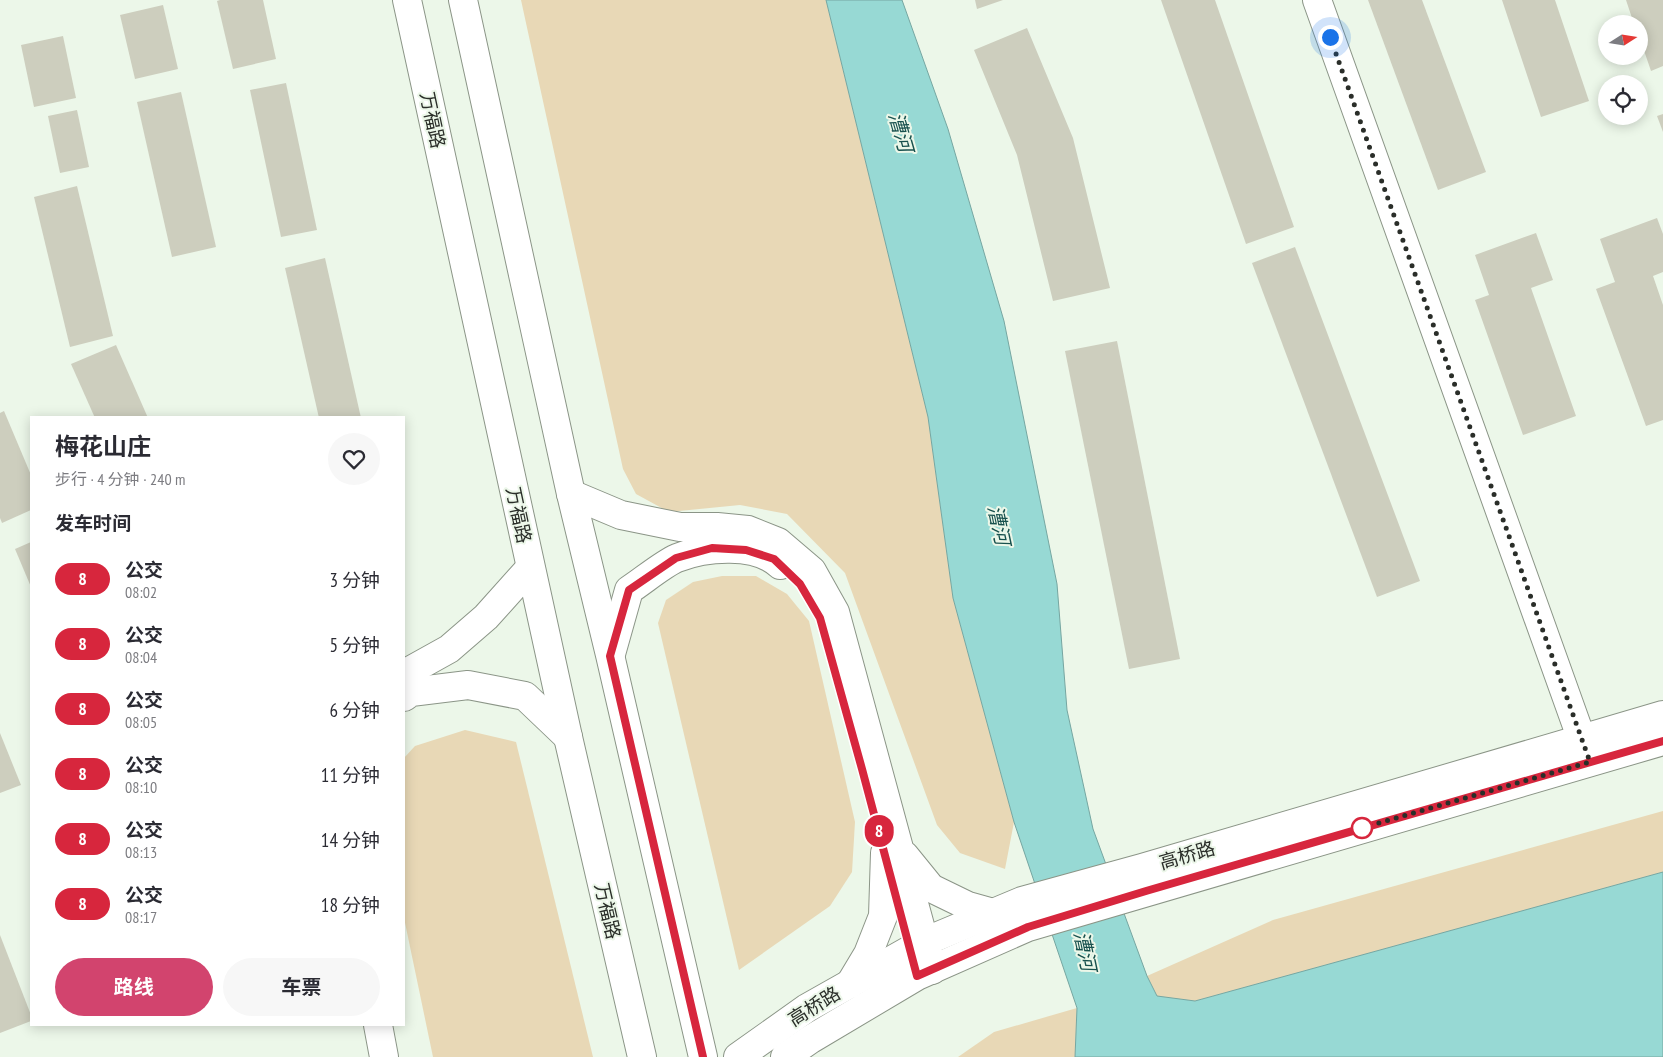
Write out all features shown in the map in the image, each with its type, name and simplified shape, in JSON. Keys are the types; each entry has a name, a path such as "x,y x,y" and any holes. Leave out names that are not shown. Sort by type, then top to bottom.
{"main road":[{"name":"万福路","path":"407,0 530,568 642,1057"},
{"path":"463,0 571,494 704,1057"},
{"path":"1316,0 1585,750"},
{"path":"571,494 622,515 680,527 717,527 748,530 778,542 812,571 835,612 892,850 924,973"},
{"path":"610,656 629,590 676,558 712,548 746,550 774,559 800,584 820,618 892,850 883,916 868,954 850,984"},
{"path":"405,673 449,649 486,617 530,568"},
{"path":"405,696 411,692 468,684 525,696 568,737"},
{"name":"高桥路","path":"785,1057 810,1039 924,973 1028,927 1144,880 1585,750 1663,715"},
{"name":"高桥路","path":"1585,750 1663,741"},
{"path":"892,850 931,888 968,906 993,913"},
{"name":"高桥路","path":"738,1057 807,1008 917,946 1022,901 1144,880"},
{"path":"378,1026 384,1057"},
{"path":"396,1026 402,1057"}],"shaded area":[{"path":"521,0 826,0 928,417 953,598 1014,822 1005,869 960,853 937,825 845,573 787,514 740,505 669,512 636,494 623,469"},
{"path":"722,576 756,576 787,594 809,621 855,822 852,872 830,906 739,970 658,623 666,600 693,582"},
{"path":"465,730 516,742 593,1057 433,1057 405,923 405,757 415,746"},
{"path":"1663,811 1663,872 1195,1001 1157,997 1147,976 1273,920"},
{"path":"1077,1008 1075,1057 958,1057 994,1032"}],"water":[{"name":"漕河","path":"826,0 902,0 948,129 1004,321 1057,584 1067,710 1093,829 1147,976 1157,996 1195,1001 1663,872 1663,1057 1075,1057 1077,1008 1014,822 953,598 928,417"}],"building":[{"path":"263,0 276,59 233,69 217,1"},
{"path":"975,0 1003,0 977,9"},
{"path":"1161,0 1215,0 1294,227 1246,244"},
{"path":"1368,0 1422,0 1486,172 1438,190"},
{"path":"1502,0 1555,0 1589,101 1541,117"},
{"path":"1626,0 1663,0 1663,66 1651,71 1648,62 1648,15 1631,15"},
{"path":"163,5 178,69 135,79 120,15"},
{"path":"1027,28 1073,138 1110,288 1053,301 1017,155 974,50"},
{"path":"63,36 76,98 34,107 21,45"},
{"path":"286,83 317,230 281,237 250,90"},
{"path":"181,92 216,247 172,257 137,102"},
{"path":"77,110 89,167 60,173 48,116"},
{"path":"1663,114 1663,132 1657,116"},
{"path":"77,186 113,336 70,347 34,197"},
{"path":"1657,218 1663,234 1663,272 1653,276 1663,305 1663,420 1646,426 1596,289 1615,282 1600,239"},
{"path":"1536,233 1553,280 1531,288 1576,416 1523,435 1475,300 1489,295 1475,255"},
{"path":"1295,247 1420,581 1377,597 1252,263"},
{"path":"325,258 361,416 319,416 285,268"},
{"path":"1117,341 1180,659 1129,669 1065,351"},
{"path":"116,345 147,416 94,416 71,364"},
{"path":"4,411 30,473 30,510 2,523 0,518 0,413"},
{"path":"30,542 30,585 15,549"},
{"path":"0,733 21,785 0,793"},
{"path":"0,935 30,1012 30,1021 0,1033"}],"bus line":[{"name":"8","path":"703,1057 610,656 629,590 676,558 712,548 746,550 774,559 800,584 820,618 917,976 1028,927 1663,741"}],"route":[{"path":"1330,37 1590,762 1362,828"}]}
